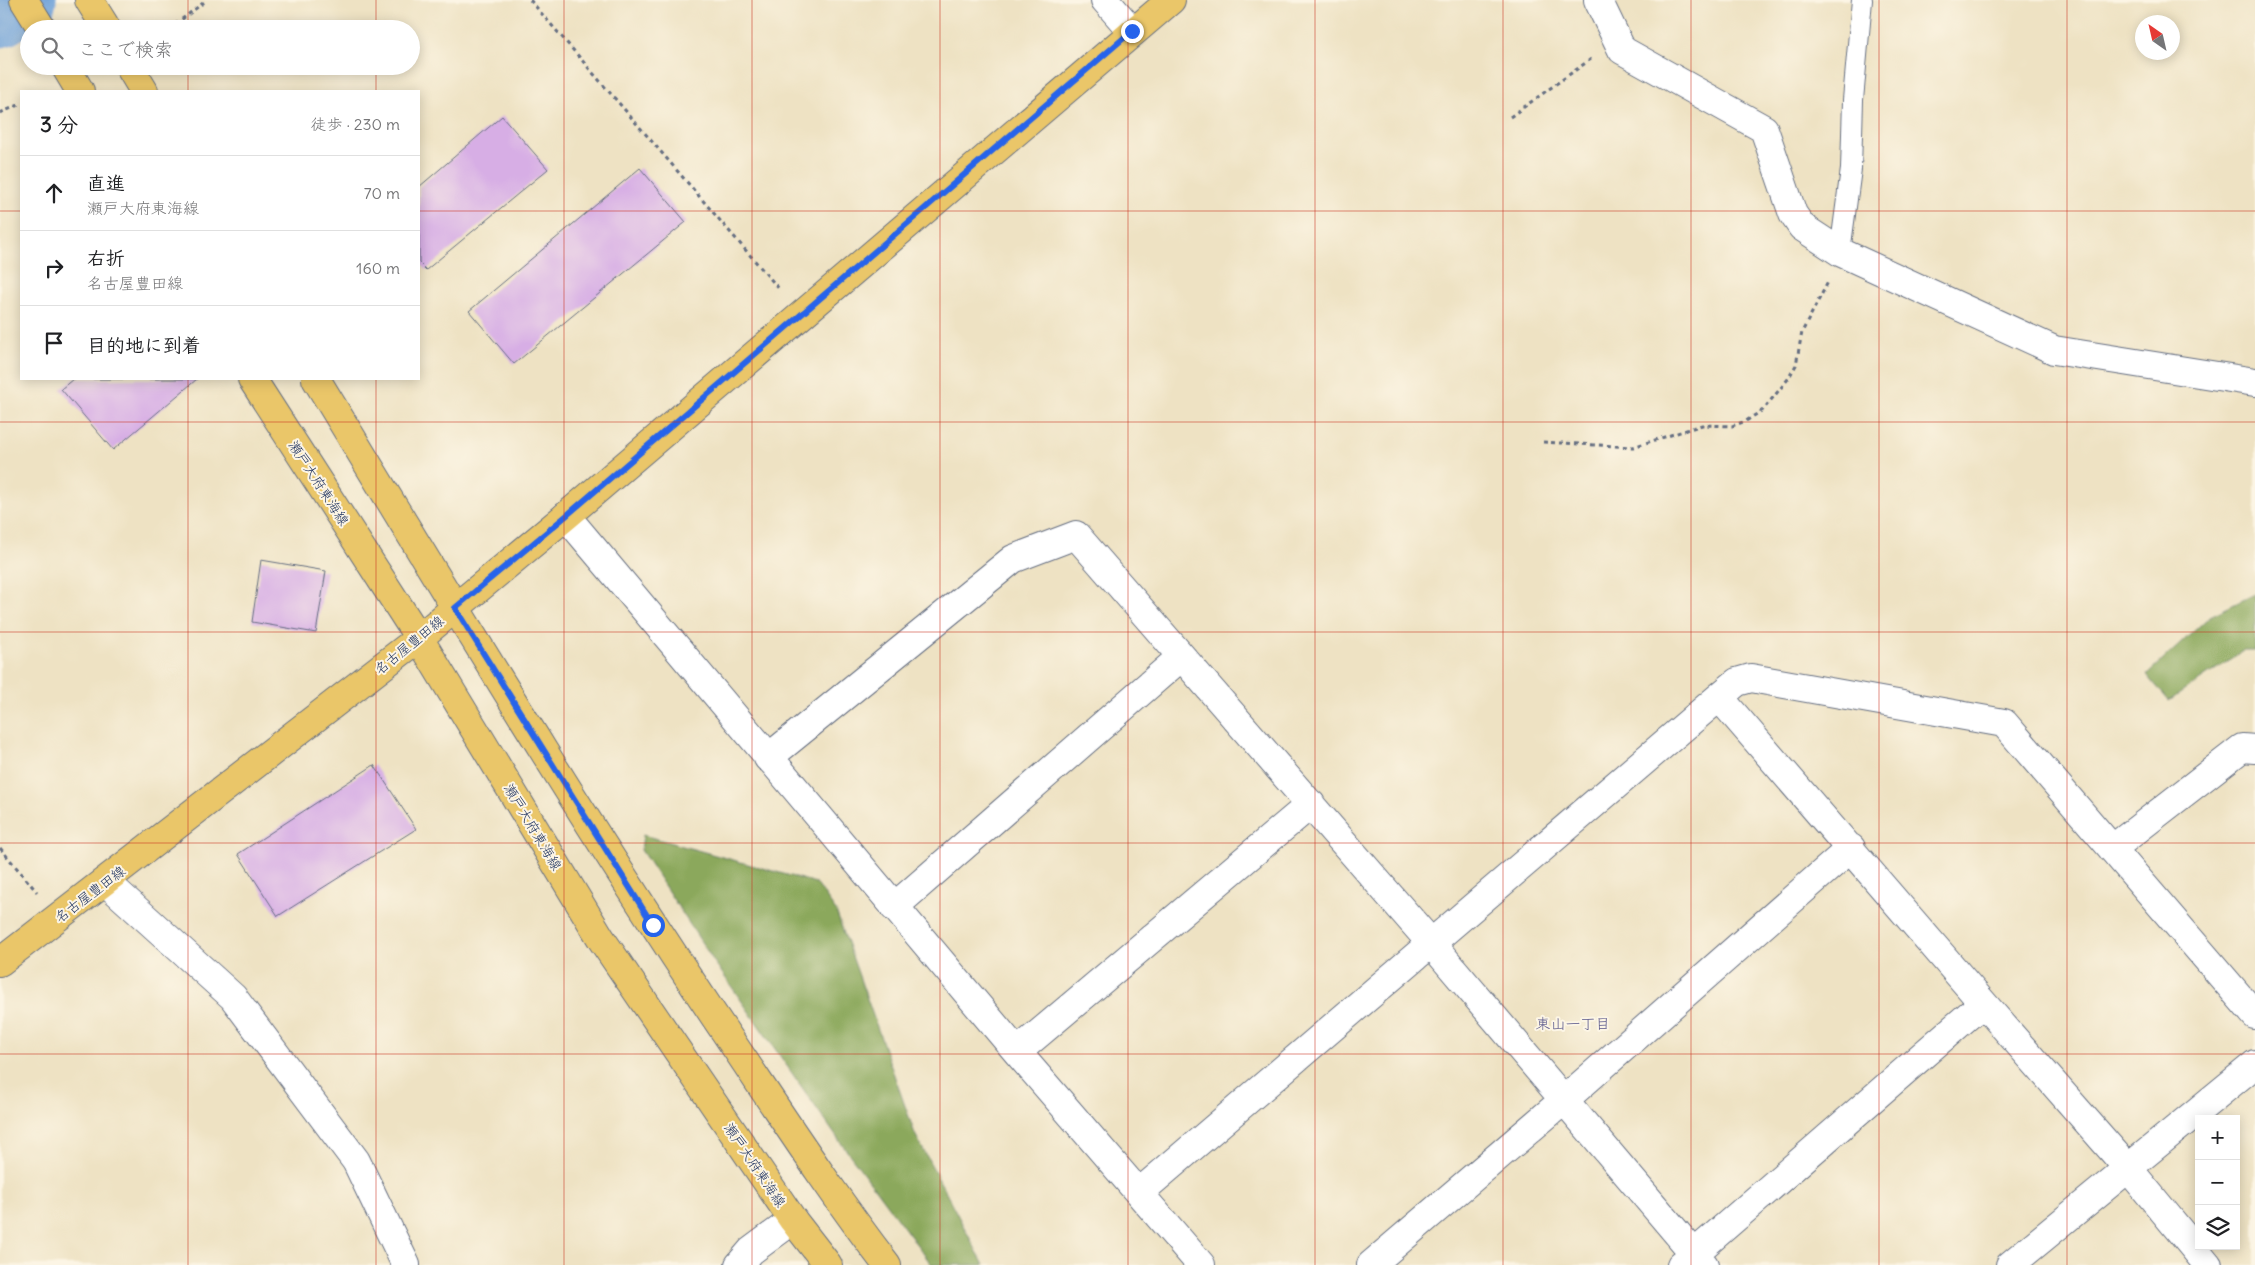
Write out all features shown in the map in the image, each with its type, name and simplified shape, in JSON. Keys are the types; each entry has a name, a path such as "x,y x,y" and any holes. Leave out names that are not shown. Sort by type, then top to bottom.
{"main road":[{"path":"24,0 36,20"},
{"path":"89,0 102,20"},
{"name":"名古屋豊田線","path":"0,962 106,882 419,638 566,516 1132,31 1171,0"},
{"path":"70,75 79,90"},
{"path":"134,75 143,90"},
{"name":"瀬戸大府東海線","path":"253,380 419,638 602,940 793,1220 828,1265"},
{"path":"317,380 455,608 653,925 843,1208 887,1265"}],"street":[{"path":"1105,0 1132,31"},
{"path":"1598,0 1622,50 1764,129 1793,214 1802,227 1840,252 2054,350 2255,382"},
{"path":"566,516 894,907 1201,1265"},
{"path":"768,758 1013,559 1076,535 1311,804 1564,1100 1693,1261 1983,1003"},
{"path":"894,907 1181,657"},
{"path":"1140,1192 1719,697 1737,682 1751,678 2004,723 2255,1015"},
{"path":"1719,697 2128,1168 2208,1265"},
{"path":"2112,849 2242,748 2255,749"},
{"path":"1017,1052 1311,804"},
{"path":"1372,1265 1564,1100 1851,848"},
{"path":"106,882 232,997 356,1161 406,1265"},
{"path":"2010,1265 2255,1064"},
{"path":"739,1265 751,1251 793,1220"}],"lane":[{"path":"1840,252 1851,170 1853,100 1862,0"}],"path":[{"path":"180,20 206,0"},
{"path":"530,0 802,315"},
{"path":"1510,117 1617,41"},
{"path":"0,113 20,104"},
{"path":"1543,442 1633,447 1702,425 1732,426 1746,421 1763,410 1788,379 1796,365 1802,332 1826,286 1840,252"},
{"path":"0,848 59,917"}],"green space":[{"path":"2255,594 2255,651 2243,651 2169,701 2147,675 2210,616"},
{"path":"643,835 816,883 836,911 915,1134 984,1265 932,1265 838,1139 715,963 641,850"}],"building":[{"path":"502,116 548,169 426,270 420,264 420,186"},
{"path":"640,168 686,222 514,364 469,311"},
{"path":"72,380 196,380 113,450 61,389"},
{"path":"261,560 326,571 316,633 252,622"},
{"path":"374,765 416,829 278,916 238,854"}],"waterway":[{"path":"0,15 24,0"}],"district":[{"name":"東山一丁目","path":"1573,1023"}],"route":[{"path":"653,925 455,608 802,315 1132,31"}]}
